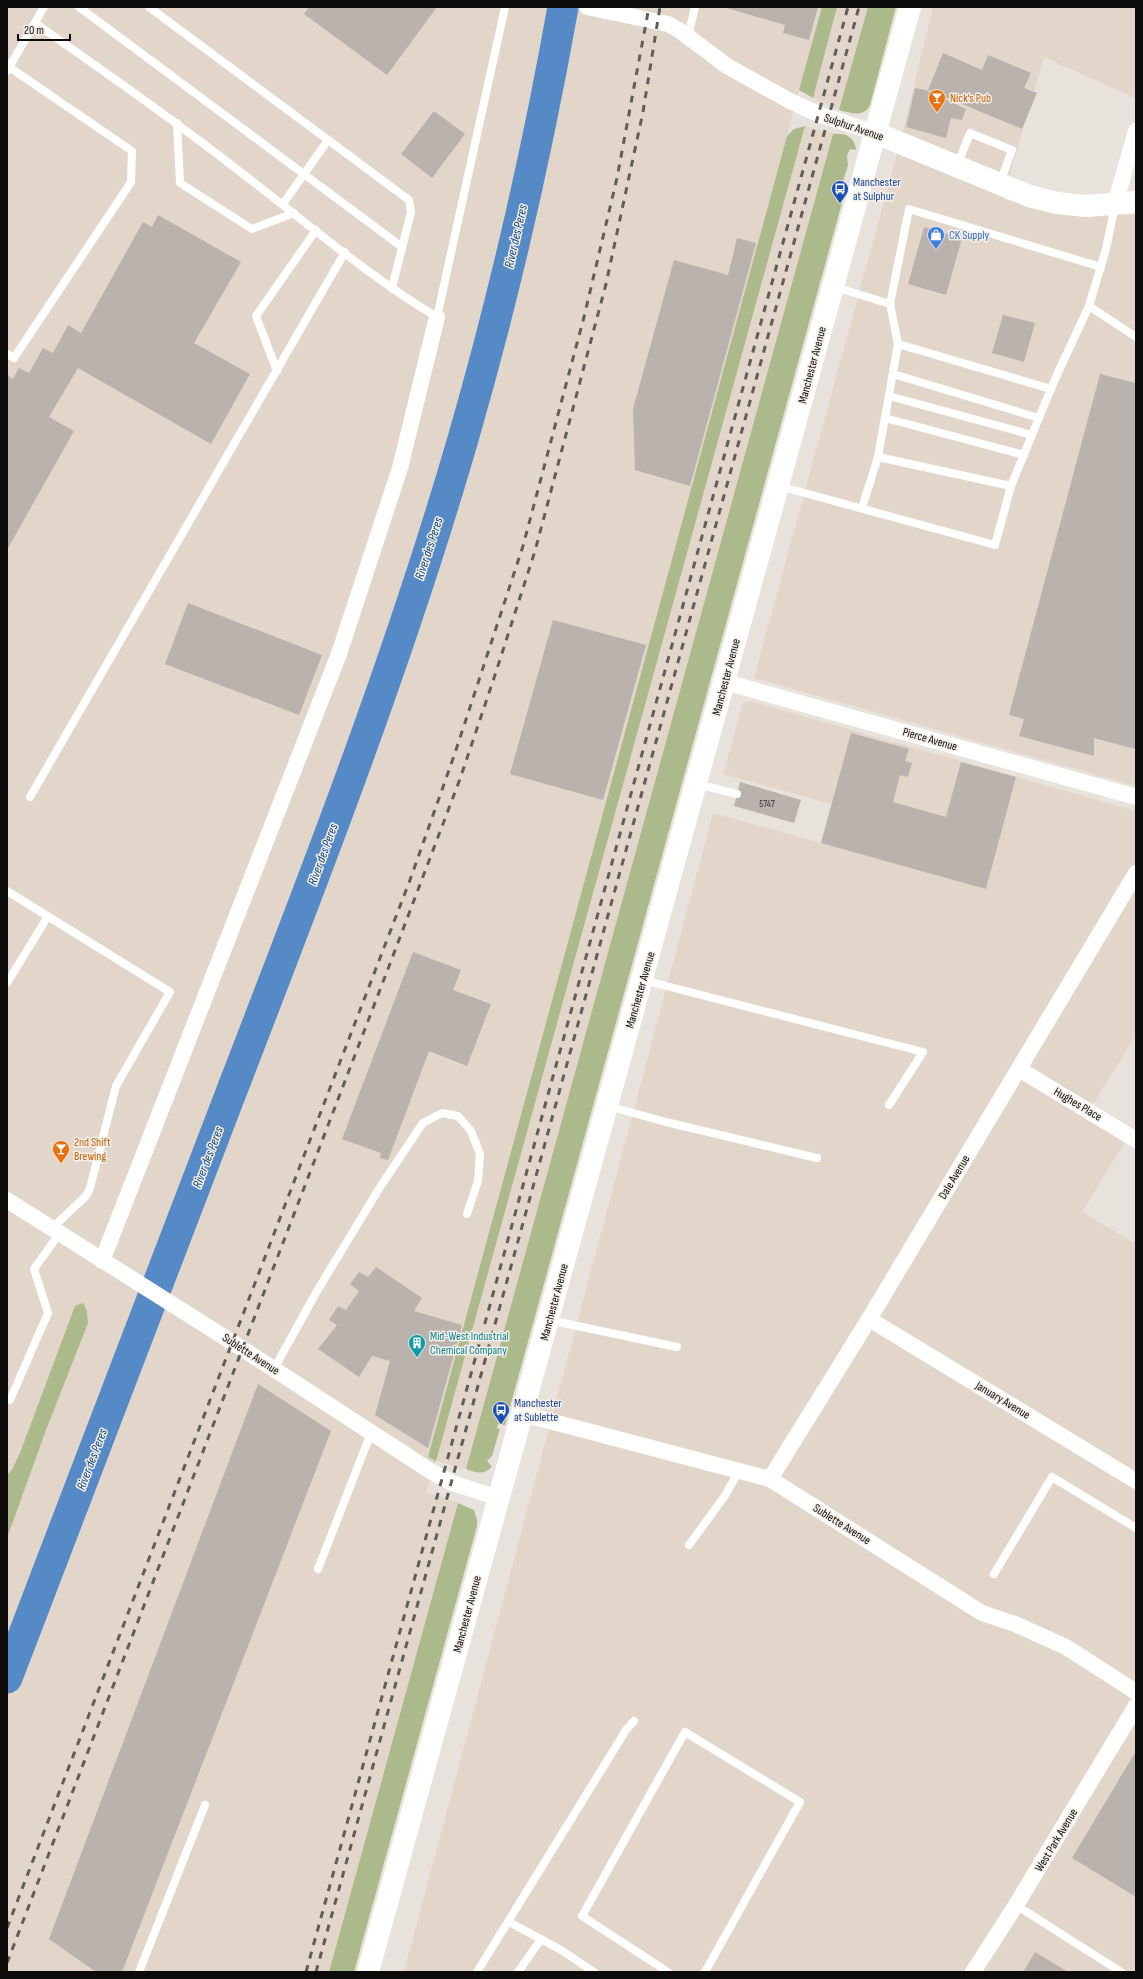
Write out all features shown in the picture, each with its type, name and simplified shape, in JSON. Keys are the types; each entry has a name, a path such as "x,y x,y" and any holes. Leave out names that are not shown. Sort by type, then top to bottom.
{"main road":[{"name":"Manchester Avenue","path":"368,1972 643,980 910,7"},
{"name":"Sulphur Avenue","path":"876,133 1029,196 1057,203 1086,206 1125,203"}],"street":[{"name":"Sulphur Avenue","path":"587,7 668,24 688,36 727,66 790,102 818,114 876,133"},
{"path":"1125,203 1136,131"},
{"path":"102,1260 339,654 400,468 437,317"},
{"name":"Pierce Avenue","path":"725,682 1136,797"},
{"name":"Dale Avenue","path":"770,1479 869,1319 1136,873"},
{"name":"Hughes Place","path":"1019,1069 1136,1140"},
{"name":"Sublette Avenue","path":"7,1200 55,1232 192,1316 442,1478 499,1498"},
{"name":"January Avenue","path":"869,1319 1136,1481"},
{"name":"Sublette Avenue","path":"523,1414 770,1479 982,1613 1015,1624 1066,1647 1136,1692"},
{"name":"West Park Avenue","path":"973,1972 1016,1905 1136,1706"}],"lane":[{"path":"7,354 14,358 131,182 132,151 8,69 44,7"},
{"path":"79,7 402,247"},
{"path":"149,7 409,200 411,212 392,288"},
{"path":"35,23 177,123 392,288 437,317 505,7"},
{"path":"688,36 695,7"},
{"path":"177,123 180,183 252,229 294,213"},
{"path":"957,166 970,133 1012,150 1000,184"},
{"path":"283,204 328,140"},
{"path":"779,486 995,545 1011,486 1051,389 1089,306 1101,267 1125,203"},
{"path":"862,508 878,457 898,344 890,304 909,209 1101,267"},
{"path":"277,371 256,316 316,230"},
{"path":"30,797 345,252"},
{"path":"834,287 890,304"},
{"path":"1089,306 1136,337"},
{"path":"898,344 1051,389"},
{"path":"893,374 1039,418"},
{"path":"889,396 1032,435"},
{"path":"885,418 1024,455"},
{"path":"878,457 1011,486"},
{"path":"697,783 737,794"},
{"path":"7,891 170,992 116,1086 90,1188 86,1196 55,1232 34,1269 48,1313 10,1400"},
{"path":"7,983 48,916"},
{"path":"643,980 923,1052 889,1105"},
{"path":"607,1106 666,1122 818,1158"},
{"path":"274,1369 317,1291 382,1184 423,1123 442,1113 458,1116 471,1131 480,1154 478,1182 467,1214"},
{"path":"549,1320 677,1347"},
{"path":"318,1569 371,1433"},
{"path":"689,1546 724,1497 739,1471"},
{"path":"994,1574 1052,1477 1136,1528"},
{"path":"477,1972 626,1730 634,1721"},
{"path":"668,1972 582,1916 685,1732 800,1802 705,1972"},
{"path":"139,1972 205,1805"},
{"path":"1016,1905 1121,1972"},
{"path":"509,1922 541,1939 594,1972"},
{"path":"518,1972 526,1958 541,1939"}],"shaded area":[{"path":"7,7 822,7 428,1457 435,1461 805,126 833,134 466,1469 436,1461 426,1492 458,1503 329,1972 7,1972"},
{"path":"837,7 868,7 839,110 813,98"},
{"path":"933,7 1041,7 1047,9 1047,7 1136,7 1135,98 1044,57 1003,199 1054,213 1083,217 1136,214 1136,786 754,678 900,143"},
{"path":"750,701 1136,811 1136,862 1011,1071 1125,1142 1082,1212 1136,1244 1136,1972 404,1972 713,813 821,843 832,804 723,774 743,703"},
{"path":"1136,888 1136,1035 1092,1106 1029,1067"}],"green space":[{"path":"822,7 837,7 813,98 799,90"},
{"path":"868,7 896,7 870,105 864,112 857,114 839,110"},
{"path":"805,126 436,1461 428,1457 787,136 794,129"},
{"path":"833,134 846,135 852,139 856,150 850,149 847,156 848,165 837,202 842,203 505,1425 498,1424 497,1428 500,1429 492,1456 487,1461 492,1467 483,1472 473,1472 466,1469"},
{"path":"83,1303 87,1311 88,1323 46,1430 7,1538 7,1475 12,1470 20,1453 75,1306"},
{"path":"458,1503 474,1510 477,1526 354,1972 329,1972"}],"building":[{"path":"309,7 437,7 387,75 304,14"},
{"path":"723,7 818,7 809,40 783,33 785,25"},
{"path":"943,53 982,70 988,55 1031,73 1024,88 1037,93 1022,129 928,90"},
{"name":"Nick's Pub","path":"915,88 926,90 966,109 962,120 951,118 946,138 906,127"},
{"path":"434,111 465,134 432,178 401,154"},
{"path":"158,215 241,262 194,343 250,374 211,444 78,368 49,417 74,431 7,550 7,375 13,379 19,368 29,373 43,348 53,353 68,325 81,333 143,222 152,227"},
{"path":"924,227 962,238 946,295 908,284"},
{"path":"737,238 756,243 690,486 635,470 633,409 674,260 728,275"},
{"path":"1003,315 1035,323 1024,362 992,353"},
{"path":"1100,374 1136,383 1136,749 1094,738 1094,756 1019,736 1024,719 1009,715"},
{"path":"188,603 322,655 299,715 165,664"},
{"path":"553,620 646,645 603,800 510,774"},
{"path":"851,733 909,749 905,761 912,763 908,777 900,775 893,802 946,817 961,762 1016,777 986,889 821,843"},
{"path":"740,782 801,800 794,823 734,806"},
{"path":"413,952 461,970 453,990 491,1004 467,1066 429,1051 388,1160 380,1158 381,1153 342,1139"},
{"name":"Mid-West Industrial Chemical Company","path":"376,1267 422,1298 414,1311 462,1325 428,1448 375,1415 390,1361 372,1356 359,1377 318,1349 337,1325 329,1320 338,1306 346,1310 359,1291 350,1284 359,1272 368,1277"},
{"path":"258,1384 331,1431 122,1972 96,1972 49,1939"},
{"path":"1136,1751 1136,1897 1072,1858"},
{"path":"1035,1952 1068,1972 1023,1972"}],"waterway":[{"name":"River des Peres","path":"7,1678 325,848 412,604 463,439 506,278 531,170 563,7"}],"railway":[{"path":"7,1928 410,880 454,756 523,546 584,317 617,178 649,7"},
{"path":"7,1963 460,779 494,678 535,551 606,284 643,112 660,7"},
{"path":"306,1972 848,7"},
{"path":"316,1972 859,7"}],"place":[{"name":"Nick's Pub","path":"937,113"},
{"name":"Manchester at Sulphur","path":"840,204"},
{"name":"CK Supply","path":"936,250"},
{"name":"2nd Shift Brewing","path":"61,1164"},
{"name":"Mid-West Industrial Chemical Company","path":"417,1358"},
{"name":"Manchester at Sublette","path":"501,1425"}]}
